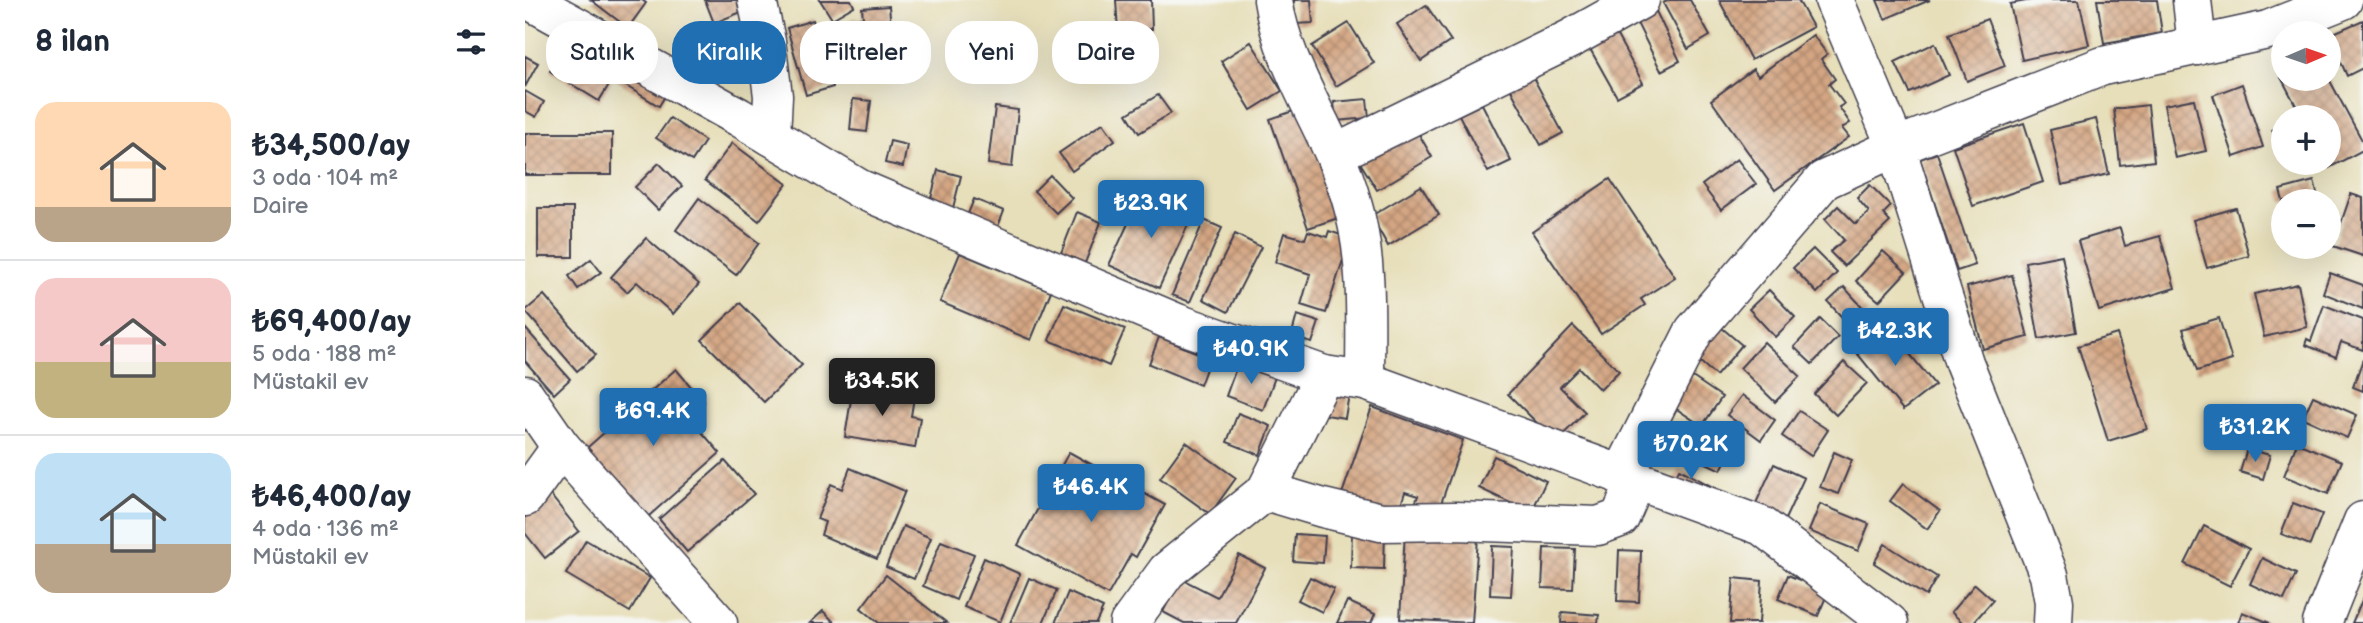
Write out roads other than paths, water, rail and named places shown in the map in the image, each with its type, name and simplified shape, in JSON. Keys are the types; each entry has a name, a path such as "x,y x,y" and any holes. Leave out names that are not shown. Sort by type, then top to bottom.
{"street":[{"path":"757,0 766,41 773,96 771,136"},
{"path":"1273,0 1281,41 1335,155 1351,199 1359,232 1365,279 1365,381"},
{"path":"1335,155 1570,39 1640,0"},
{"path":"1834,0 1896,147 1963,363 2049,575 2054,602 2053,623"},
{"path":"2192,0 2197,46"},
{"path":"1266,491 1323,509 1381,522 1455,521 1598,526 1620,518 1629,479 1694,331 1824,180 1896,147 2103,66 2268,30 2343,0"},
{"path":"541,3 860,189 1177,323 1324,376 1365,381 1762,526 1889,623"},
{"path":"1129,623 1167,571 1266,491 1324,376"},
{"path":"525,395 561,447 718,623"},
{"path":"525,497 561,447"},
{"path":"2322,623 2363,521"}]}
